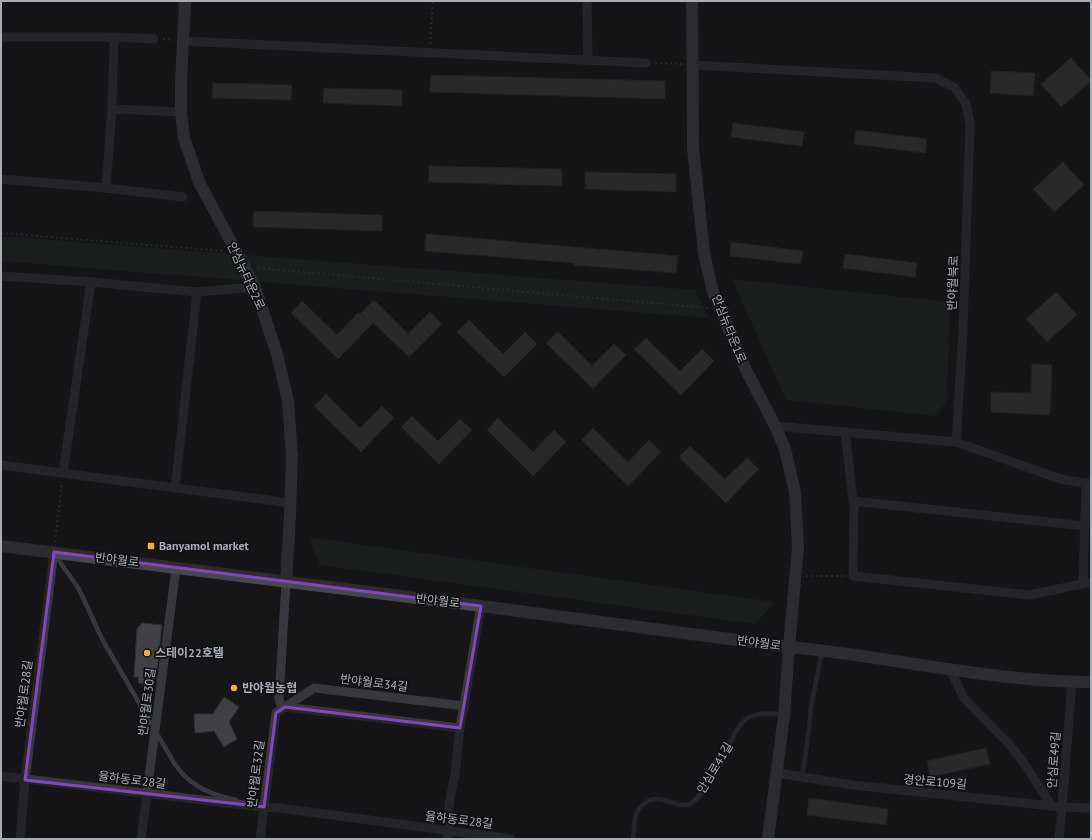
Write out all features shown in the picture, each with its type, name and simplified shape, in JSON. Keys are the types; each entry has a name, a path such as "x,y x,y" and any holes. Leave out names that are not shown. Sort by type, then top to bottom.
{"street":[{"name":"안심뉴타운2로","path":"185,1 181,82 181,112 184,138 199,182 255,287 277,354 288,401 292,456 291,503 286,582"},
{"path":"587,1 588,60"},
{"name":"안심뉴타운1로","path":"692,1 693,148 697,198 704,253 713,292 720,309 745,368 776,426 785,449 795,492 798,547 789,646"},
{"path":"1,37 154,38"},
{"path":"106,188 112,109 114,37"},
{"path":"183,42 646,62"},
{"name":"반야월북로","path":"692,64 935,78 954,87 966,104 970,124 963,329 956,442"},
{"path":"112,109 181,112"},
{"path":"1,178 183,197"},
{"path":"1,276 91,282 197,292 255,287"},
{"path":"63,473 91,282"},
{"path":"175,488 197,292"},
{"path":"776,426 845,432 956,442 1060,479 1089,483 1085,526 1087,583 1030,595 853,576 853,501 845,432"},
{"path":"1,465 291,503"},
{"path":"853,501 1085,526"},
{"name":"반야월로","path":"1,546 822,650 950,670 1032,679 1091,682"},
{"name":"반야월로28길","path":"20,839 25,780 54,552"},
{"name":"반야월로30길","path":"141,839 176,568"},
{"name":"반야월로32길","path":"260,839 263,807 281,709 279,699 286,582"},
{"path":"449,835 449,804 455,774 460,728 481,606"},
{"path":"768,839 784,716 789,646"},
{"path":"950,670 964,698 1010,745 1024,763 1052,806"},
{"name":"안심로49길","path":"1058,839 1072,682"},
{"name":"반야월로34길","path":"281,709 314,688 464,706"},
{"path":"281,709 460,728"},
{"name":"경안로109길","path":"777,773 853,785 1062,807 1091,808"},
{"name":"율하동로28길","path":"1,776 147,794 280,808 449,835 511,839"}],"lane":[{"path":"54,552 78,590 102,639 155,729"},
{"path":"802,777 811,707 822,650"},
{"name":"안심로41길","path":"633,839 635,820 638,811 646,802 658,798 680,805 690,805 696,800 722,760 736,731 747,719 760,714 784,716"},
{"name":"율하동로28길","path":"155,729 174,763 186,778 212,794 263,807"}],"path":[{"path":"430,53 432,1"},
{"path":"154,38 183,42"},
{"path":"646,62 692,64"},
{"path":"1,233 223,251 226,256"},
{"path":"256,268 720,309"},
{"path":"54,552 63,473"},
{"path":"796,576 853,576"}],"highlighted area":[{"path":"54,552 481,606 460,728 285,707 276,713 264,807 25,780"}],"shaded area":[{"path":"1,236 695,290 709,318 1,261"},
{"path":"732,279 950,302 947,400 936,416 786,400"},
{"path":"308,537 774,602 755,624 320,565"}],"building":[{"path":"1071,58 1091,81 1061,107 1041,84"},
{"path":"991,71 1035,73 1033,96 990,93"},
{"path":"431,75 665,81 665,99 430,92"},
{"path":"213,83 292,85 291,100 212,98"},
{"path":"324,88 402,90 402,106 323,103"},
{"path":"733,123 804,132 802,146 731,137"},
{"path":"856,130 927,139 925,153 854,144"},
{"path":"1063,162 1084,185 1054,212 1033,189"},
{"path":"429,166 562,169 562,186 429,182"},
{"path":"585,172 676,174 676,192 585,189"},
{"path":"254,211 382,215 382,231 253,227"},
{"path":"426,234 678,256 676,273 425,251"},
{"path":"731,242 803,251 801,264 730,256"},
{"path":"845,254 917,263 915,277 843,268"},
{"path":"1056,292 1077,315 1047,342 1026,319"},
{"path":"374,300 408,334 430,312 442,324 409,357 373,323 338,359 291,313 302,301 337,335 358,313 360,314"},
{"path":"469,320 503,354 525,332 537,344 504,377 457,332"},
{"path":"558,332 592,366 614,344 626,355 593,389 546,343"},
{"path":"646,338 680,371 702,349 714,361 681,395 634,349"},
{"path":"1032,364 1052,365 1050,415 991,412 991,392 1031,393"},
{"path":"326,394 360,428 382,406 394,418 361,452 314,406"},
{"path":"412,416 438,441 460,419 472,430 439,464 401,427"},
{"path":"498,418 533,452 554,430 566,442 533,476 487,430"},
{"path":"593,428 628,462 649,440 661,452 628,486 582,440"},
{"path":"690,446 725,479 747,458 759,469 726,503 679,457"},
{"name":"스테이22호텔","path":"142,623 162,625 156,678 149,684 138,683 139,677 134,677 137,629"},
{"path":"224,697 239,707 229,722 237,739 224,747 214,731 195,733 194,714 213,714"},
{"path":"986,748 990,764 930,777 927,761"},
{"path":"809,798 888,809 886,825 807,815"}],"place":[{"name":"Banyamol market","path":"151,546"},
{"name":"스테이22호텔","path":"147,653"},
{"name":"반야월농협","path":"234,688"}]}
